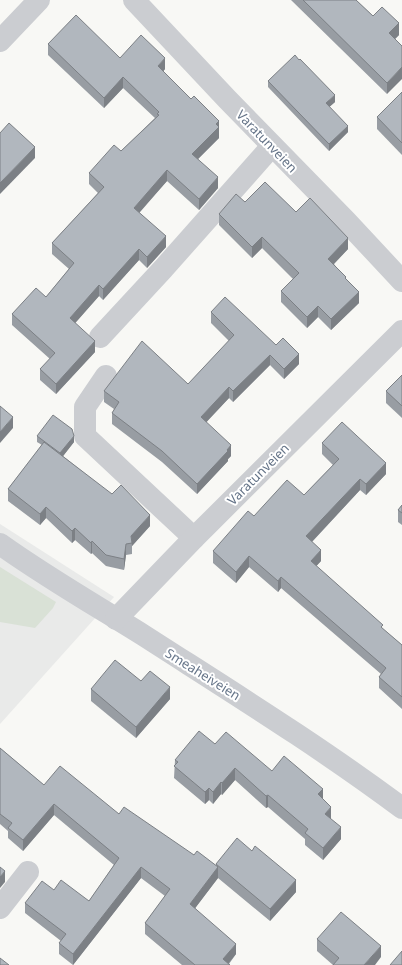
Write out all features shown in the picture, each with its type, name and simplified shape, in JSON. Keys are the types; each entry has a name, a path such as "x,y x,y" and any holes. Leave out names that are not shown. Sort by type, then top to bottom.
{"street":[{"path":"0,41 39,0"},
{"name":"Varatunveien","path":"134,0 402,281"},
{"path":"100,337 272,146"},
{"name":"Varatunveien","path":"116,619 194,538 402,331"},
{"path":"106,376 85,407 85,436 194,538"},
{"name":"Smeaheiveien","path":"0,544 275,720 364,780 402,808"},
{"path":"0,908 28,872"}],"shaded area":[{"path":"0,524 114,597 0,724"},
{"path":"0,567 56,602 53,608 35,628 0,622"}],"building":[{"path":"303,0 356,0 373,16 382,7 399,23 389,33 402,46 402,67 387,83"},
{"path":"76,15 120,58 141,35 165,58 158,66 191,99 194,96 219,121 216,124 219,127 192,154 218,177 199,199 167,170 134,208 166,236 147,257 139,249 103,289 99,285 70,318 95,341 56,384 40,369 55,353 12,314 36,288 46,297 74,263 52,243 104,187 89,173 114,145 121,151 159,115 157,114 159,112 123,77 104,98 48,44"},
{"path":"295,55 335,95 326,103 348,126 329,144 268,81"},
{"path":"402,92 402,143 377,117"},
{"path":"9,123 35,147 0,183 0,133"},
{"path":"265,182 296,212 310,198 348,238 328,259 359,292 331,319 318,306 307,317 281,291 299,273 262,237 252,247 219,214 236,194 245,202"},
{"path":"225,297 276,345 283,338 299,354 284,369 270,355 233,391 229,387 201,417 231,445 227,450 228,451 197,484 162,451 112,413 119,402 104,391 142,341 188,384 234,335 211,312"},
{"path":"402,375 402,406 386,391"},
{"path":"0,406 13,417 0,432"},
{"path":"53,415 72,429 74,436 60,453 37,436"},
{"path":"342,422 386,463 366,484 360,479 306,536 321,550 311,561 383,625 381,627 402,645 402,697 379,677 386,668 281,577 278,581 249,556 236,572 213,551 248,511 254,516 287,480 304,495 339,459 322,443"},
{"path":"44,442 112,494 121,485 150,515 131,536 132,543 126,544 124,559 106,555 92,541 91,543 75,528 72,531 46,507 40,514 8,489"},
{"path":"402,505 402,513 398,510"},
{"path":"115,660 141,681 150,671 170,687 136,727 91,689"},
{"path":"199,731 215,744 226,732 272,771 284,756 323,789 318,794 331,807 325,814 341,827 323,848 305,833 308,829 268,795 266,796 235,768 213,792 209,788 205,792 174,766 178,762 175,760"},
{"path":"0,748 44,785 60,766 119,814 124,807 194,855 197,851 218,867 190,904 236,944 223,959 230,965 195,965 145,923 170,889 141,867 73,954 59,943 66,934 25,903 42,881 54,890 61,880 89,901 119,858 54,804 23,840 8,828 12,823 0,814"},
{"path":"237,838 252,851 255,846 296,880 270,909 216,864"},
{"path":"0,867 5,871 0,877"},
{"path":"341,912 381,946 364,965 333,965 339,958 317,939"},
{"path":"402,951 402,965 390,965"},
{"path":"0,958 9,965 0,965"}]}
